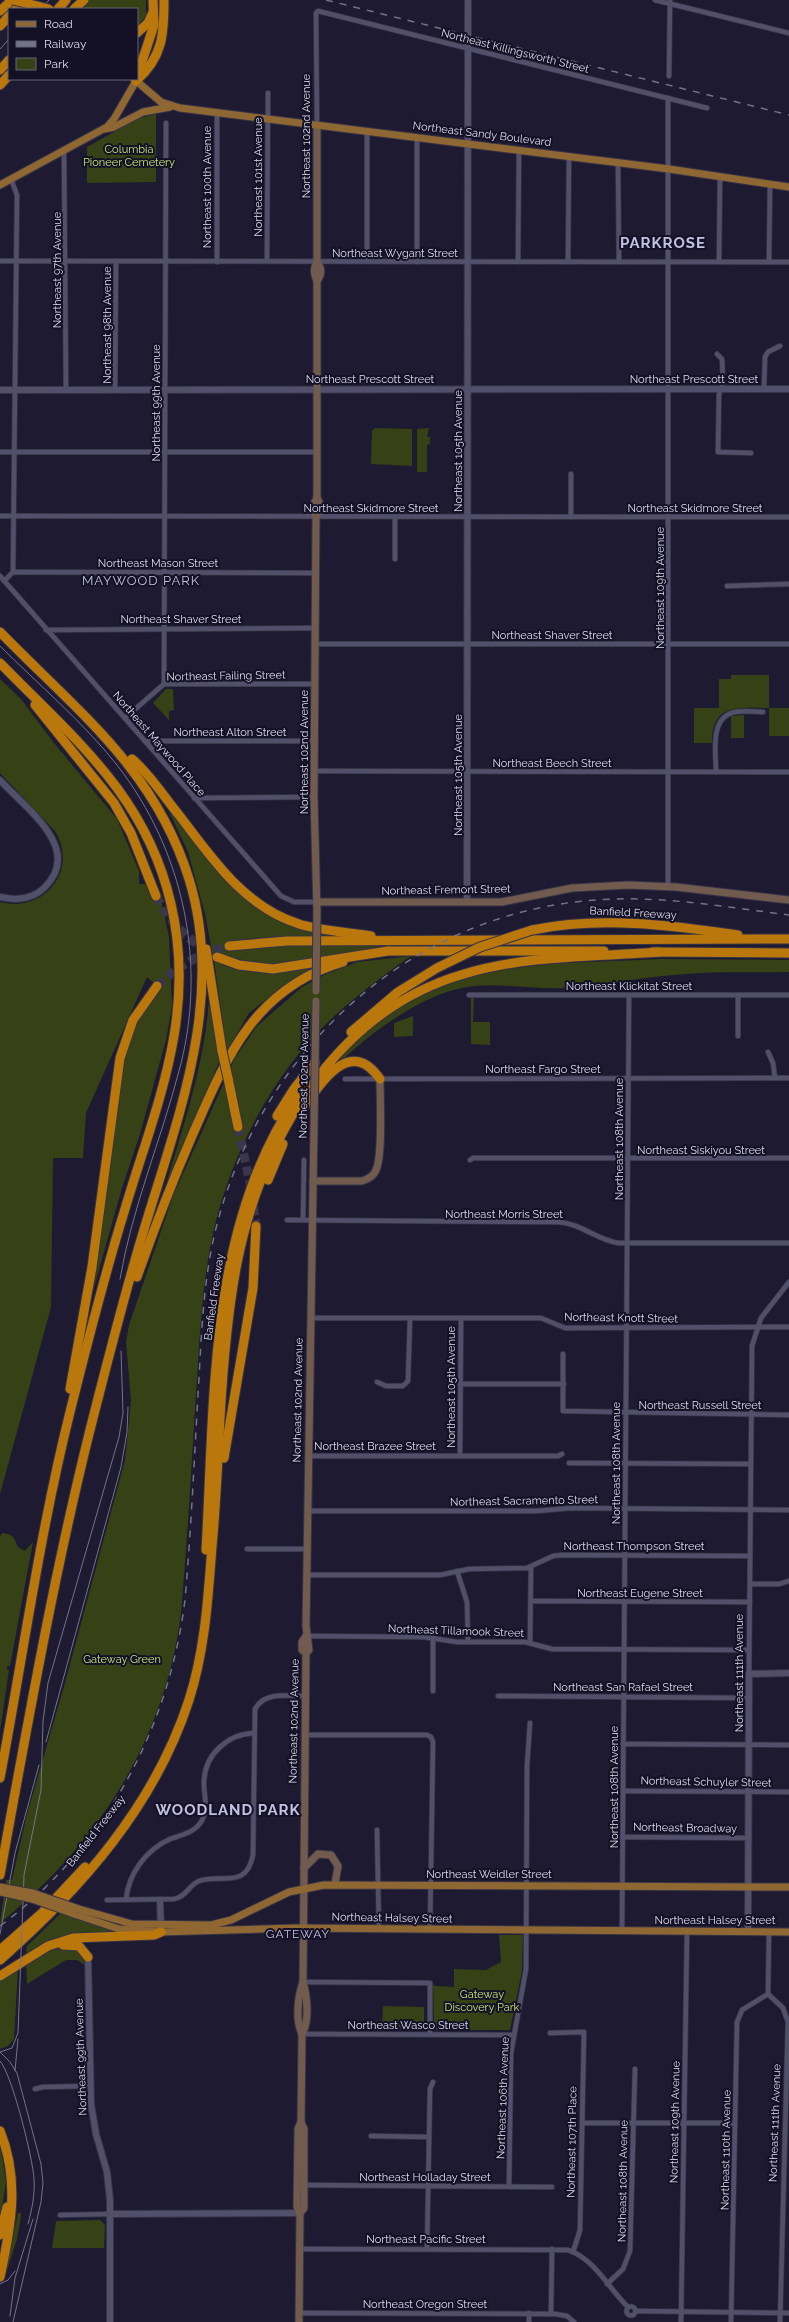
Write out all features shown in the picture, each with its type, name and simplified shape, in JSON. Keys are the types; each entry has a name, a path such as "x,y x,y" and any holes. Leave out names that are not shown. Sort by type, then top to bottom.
{"highway":[{"path":"0,11 12,0 45,8"},
{"path":"17,8 24,0"},
{"path":"59,8 66,0"},
{"path":"75,8 84,0"},
{"path":"138,78 148,70 159,52 164,24 164,0"},
{"path":"138,74 152,36 154,5"},
{"path":"138,31 148,23 154,5"},
{"path":"0,26 8,17"},
{"path":"0,70 8,61"},
{"path":"0,85 8,76"},
{"path":"0,632 69,699 120,752 152,798 176,844 190,883 205,947 222,1051 238,1127"},
{"path":"0,663 104,770 140,823 154,853 168,891 179,956 179,1013 170,1062 106,1272 69,1416 47,1518 0,1778"},
{"path":"31,694 34,703 114,803 131,833 156,896"},
{"path":"120,752 133,760 231,879 256,903 280,917 307,926 396,940"},
{"name":"Banfield Freeway","path":"0,1950 62,1892 113,1833 147,1781 168,1739 179,1711 192,1667 200,1622 218,1351 223,1303 232,1254 251,1190 266,1152 281,1121 313,1073 345,1037 380,1006 437,968 480,947 532,930 579,923 621,922 705,930 761,938"},
{"path":"0,1875 51,1603 89,1434 192,1064 202,1000 201,935"},
{"path":"228,946 270,941 789,939"},
{"path":"217,956 239,965 273,969 373,953 407,950 789,953"},
{"name":"Banfield Freeway","path":"0,1960 56,1908 98,1861 136,1811 166,1756 189,1698 201,1654 208,1606 217,1495 221,1413 230,1308 237,1263 251,1211 270,1158 307,1092 341,1050 363,1029 402,1001 433,985 490,967 516,963 659,952"},
{"path":"128,1291 136,1280 164,1201 212,1090 239,1038 266,1007 299,982 328,967 373,953"},
{"path":"69,1416 69,1395 93,1261 122,1048 133,1020 157,986"},
{"path":"251,1211 264,1188 297,1117 330,1075 343,1064 358,1061 371,1067 380,1079"},
{"path":"232,1254 231,1242 247,1182 272,1126 294,1089 315,1062"},
{"path":"217,1495 253,1288 256,1226"},
{"path":"0,1976 48,1946 80,1936 154,1935 161,1929"},
{"path":"48,1946 75,1944 82,1948 88,1957"},
{"path":"0,2131 8,2154 12,2173 13,2196 10,2229 0,2277"},
{"path":"0,2235 9,2198 8,2154"}],"main road":[{"path":"12,0 28,8"},
{"path":"0,185 102,129 112,121 135,80"},
{"path":"137,80 157,100 171,107"},
{"path":"102,129 112,128 143,112 171,107"},
{"name":"Northeast Sandy Boulevard","path":"171,107 618,162 789,186"},
{"name":"Northeast 102nd Avenue","path":"299,2322 300,2213 304,2208 300,2185 304,2129 301,2122 302,2034 306,2028 306,1992 303,1982 306,1653 302,1650 302,1642 306,1636 318,912 314,797 316,516 314,512 314,503 316,498 317,452 317,281 320,276 320,267 317,262 317,126"},
{"name":"Northeast Fremont Street","path":"317,902 506,901 561,890 592,886 668,886 789,900"},
{"path":"313,1181 358,1182 372,1176 377,1169 379,1157 380,1079"},
{"path":"304,1868 314,1856 322,1853 331,1855 338,1866 335,1884"},
{"name":"Northeast Weidler Street","path":"196,1925 223,1922 282,1895 304,1888 335,1884 789,1887"},
{"name":"Northeast Halsey Street","path":"0,1887 33,1893 119,1929 304,1928 379,1930 789,1932"},
{"name":"Northeast Halsey Street","path":"0,1892 77,1911"},
{"name":"Northeast Halsey Street","path":"161,1929 196,1925"}],"street":[{"name":"Northeast 105th Avenue","path":"467,902 468,0"},
{"path":"655,0 670,2 789,33"},
{"path":"669,76 670,2"},
{"name":"Northeast Killingsworth Street","path":"318,12 707,108"},
{"name":"Northeast 102nd Avenue","path":"317,126 316,14 318,12"},
{"name":"Northeast 101st Avenue","path":"267,261 268,93"},
{"name":"Northeast 109th Avenue","path":"668,98 668,886"},
{"name":"Northeast 100th Avenue","path":"217,113 217,262"},
{"name":"Northeast 99th Avenue","path":"164,684 167,389 166,123"},
{"path":"367,131 367,262"},
{"path":"417,137 418,262"},
{"name":"Northeast 97th Avenue","path":"64,150 66,390"},
{"path":"518,262 519,150"},
{"path":"568,262 569,156"},
{"path":"618,162 619,262"},
{"path":"719,262 720,177"},
{"path":"4,581 13,572 14,516 17,195 11,178"},
{"path":"769,262 770,184"},
{"name":"Northeast Wygant Street","path":"0,261 789,262"},
{"name":"Northeast 98th Avenue","path":"115,390 116,261"},
{"path":"764,389 765,357 768,352 780,346"},
{"path":"717,354 722,359 723,384 721,389 718,452 751,452"},
{"name":"Northeast Prescott Street","path":"0,390 789,389"},
{"path":"0,452 317,452"},
{"path":"571,474 572,517"},
{"name":"Northeast Skidmore Street","path":"0,516 789,517"},
{"path":"395,517 395,559"},
{"name":"Northeast Mason Street","path":"13,572 316,572"},
{"name":"Northeast Maywood Place","path":"0,576 281,896 289,901 317,902"},
{"path":"727,586 789,584"},
{"name":"Northeast Shaver Street","path":"46,630 316,628"},
{"name":"Northeast Shaver Street","path":"315,644 789,644"},
{"name":"Northeast Failing Street","path":"125,718 164,684 315,684"},
{"path":"716,772 716,733 720,722 726,716 735,712 763,712"},
{"name":"Northeast Alton Street","path":"145,741 315,741"},
{"name":"Northeast Beech Street","path":"314,772 789,772"},
{"path":"0,780 50,833 56,844 58,857 52,878 38,893 20,899 0,897"},
{"path":"194,798 314,797"},
{"name":"Northeast Klickitat Street","path":"469,995 789,995"},
{"name":"Northeast 108th Avenue","path":"622,1931 629,995"},
{"path":"738,995 738,1036"},
{"path":"768,1052 773,1063 774,1078"},
{"name":"Northeast Fargo Street","path":"345,1079 789,1078"},
{"name":"Northeast Siskiyou Street","path":"470,1160 473,1158 789,1158"},
{"path":"303,1220 304,1160"},
{"name":"Northeast Morris Street","path":"286,1220 564,1222 611,1242 789,1243"},
{"name":"Northeast 111th Avenue","path":"748,1932 752,1352 757,1328 767,1310 789,1282"},
{"name":"Northeast Knott Street","path":"311,1318 541,1318 565,1328 789,1327"},
{"path":"377,1382 386,1386 403,1386 407,1383 409,1378 410,1318"},
{"name":"Northeast 105th Avenue","path":"460,1455 461,1318"},
{"path":"460,1384 564,1384 563,1354"},
{"name":"Northeast Russell Street","path":"564,1384 563,1412 789,1415"},
{"name":"Northeast Brazee Street","path":"308,1456 558,1456 562,1454"},
{"path":"569,1463 625,1462 751,1464"},
{"name":"Northeast Sacramento Street","path":"307,1511 537,1511 572,1508 789,1510"},
{"path":"247,1549 307,1549"},
{"name":"Northeast Thompson Street","path":"306,1575 438,1576 469,1569 531,1567 558,1555 750,1556"},
{"path":"530,1643 531,1567"},
{"path":"457,1571 468,1602 468,1642"},
{"path":"750,1584 779,1584 789,1581"},
{"name":"Northeast Eugene Street","path":"531,1601 750,1602"},
{"name":"Northeast Tillamook Street","path":"306,1636 434,1638 468,1642 530,1643 552,1649 750,1650"},
{"path":"433,1691 434,1638"},
{"path":"750,1674 789,1673"},
{"path":"107,1900 160,1900 179,1898 198,1881 234,1878 247,1870 253,1855 255,1709 262,1701 274,1695 305,1696"},
{"name":"Northeast San Rafael Street","path":"498,1696 749,1698"},
{"name":"Northeast 106th Avenue","path":"509,2186 511,2060 525,1973 527,1766 530,1723"},
{"path":"126,1900 131,1878 144,1858 163,1843 193,1830 201,1822 206,1807 205,1774 215,1752 234,1736 254,1733"},
{"path":"305,1735 423,1735 431,1737 433,1742 430,1930"},
{"path":"623,1744 789,1745"},
{"name":"Northeast Schuyler Street","path":"623,1790 789,1792"},
{"path":"377,1830 379,1930"},
{"name":"Northeast Broadway","path":"622,1837 748,1838"},
{"path":"160,1900 161,1929"},
{"name":"Northeast 109th Avenue","path":"681,2322 687,1931"},
{"path":"768,1994 769,1932"},
{"name":"Northeast 99th Avenue","path":"88,1957 88,2022 90,2027 90,2086 93,2123 109,2181 111,2214 110,2322"},
{"path":"303,1982 430,1983 430,2034"},
{"name":"Northeast 111th Avenue","path":"768,1994 783,2008 788,2022 780,2322"},
{"name":"Northeast 110th Avenue","path":"731,2322 738,2016 748,2005 768,1994"},
{"name":"Northeast 107th Place","path":"550,2033 584,2032 580,2230 573,2252"},
{"name":"Northeast Wasco Street","path":"302,2034 514,2035"},
{"name":"Northeast 108th Avenue","path":"607,2284 623,2269 630,2251 635,2069"},
{"path":"427,2249 430,2089 433,2082"},
{"path":"35,2089 43,2087 90,2086"},
{"path":"582,2122 736,2123"},
{"path":"371,2136 429,2137"},
{"name":"Northeast Holladay Street","path":"300,2185 552,2187"},
{"path":"60,2215 300,2213"},
{"name":"Northeast Pacific Street","path":"300,2249 552,2249"},
{"path":"574,2322 567,2316 551,2314 552,2249 573,2252 586,2260 628,2308 627,2312 630,2315 630,2322"},
{"path":"628,2308 634,2307 636,2311"},
{"path":"630,2315 634,2314 636,2311 681,2313 789,2313"},
{"name":"Northeast Oregon Street","path":"299,2313 551,2314"},
{"path":"529,2313 529,2322"}],"green space":[{"path":"87,0 146,0 146,16 138,26 138,8 79,8"},
{"name":"Columbia Pioneer Cemetery","path":"156,114 156,182 87,183 87,147 139,118"},
{"path":"375,428 412,429 412,466 371,464 372,431"},
{"path":"429,428 427,437 430,437 430,444 427,445 427,472 417,472 417,429"},
{"path":"731,675 769,675 769,708 729,710 722,714 717,721 713,730 712,743 694,743 694,708 719,708 719,679 731,679"},
{"path":"0,679 21,699 54,743 117,819 139,871 139,884 145,884 152,899 160,895 169,937 172,1006 166,1040 140,1134 122,1188 89,1305 120,1079 134,1022 160,989 147,977 86,1113 83,1158 53,1158 51,1307 0,1494 0,902 16,904 31,901 43,895 53,886 60,874 63,861 61,846 55,831 0,773"},
{"path":"166,689 173,689 174,710 169,711 169,720 153,703"},
{"path":"769,708 789,708 789,736 769,736"},
{"path":"744,715 744,738 731,738 731,716"},
{"path":"167,807 226,880 260,911 304,930 348,936 257,938 227,942 229,951 268,946 382,944 383,946 314,961 286,964 251,962 218,952 216,961 262,973 309,969 310,971 286,984 249,1013 227,1051 215,967 205,914 188,852"},
{"name":"Gateway Green","path":"411,956 357,996 308,1043 273,1090 244,1142 223,1197 215,1225 206,1273 200,1331 181,1613 173,1660 160,1704 143,1746 121,1786 96,1824 67,1859 35,1892 0,1923 6,1880 12,1880 27,1814 65,1683 125,1460 131,1401 126,1342 129,1325 173,1196 235,1058 257,1026 302,987 326,974 357,962"},
{"path":"660,959 789,960 789,972 688,974 565,988 486,985 453,990 411,1008 391,1021 354,1050 322,1080 351,1045 386,1016 422,995 459,981 496,971 535,966"},
{"path":"471,998 474,998 473,1022 490,1022 490,1045 471,1044"},
{"path":"209,999 220,1060 166,1184 193,1093 207,1023"},
{"path":"413,1016 413,1036 394,1037 394,1023"},
{"path":"2,1533 9,1534 13,1537 18,1547 25,1551 33,1542 10,1666 7,1666 7,1669 9,1670 0,1731 0,1537"},
{"path":"62,1912 119,1933 76,1934 26,1955 27,1946"},
{"name":"Gateway Discovery Park","path":"499,1935 523,1935 522,1971 510,2030 434,2030 433,1984 435,1986 454,1987 454,1969 486,1970 501,1962"},
{"path":"62,1947 77,1948 86,1961 85,1965 77,1960 66,1960 27,1984 26,1962 44,1953"},
{"path":"18,1968 14,2039 8,2046 0,2049 0,1978"},
{"path":"383,2006 424,2007 424,2029 382,2028"},
{"path":"0,2143 6,2182 0,2223"},
{"path":"18,2213 21,2213 21,2216 17,2239 4,2280"},
{"path":"100,2220 105,2225 104,2248 52,2248 56,2221"}],"tunnel":[{"path":"156,896 174,923 198,945 217,957"},
{"path":"157,986 181,966 208,952 229,946"},
{"path":"238,1127 250,1183 256,1226"}],"tram line":[{"path":"42,8 49,0"},
{"path":"0,49 8,40"},
{"path":"0,646 90,734 117,765 140,798 159,834 174,872 184,910 190,950 191,991 187,1031 172,1097 139,1200 125,1253 120,1279"},
{"path":"0,2052 12,2048 18,2033 24,1875 41,1790 43,1721 48,1683 119,1437 123,1413 121,1351"},
{"path":"46,1742 121,1467 127,1432 128,1407"},
{"path":"0,1934 15,1853 39,1765"},
{"path":"15,2071 18,2039"},
{"path":"0,2052 10,2062 17,2073 41,2164 43,2183 41,2202 13,2322"},
{"path":"0,2061 5,2069 16,2099 33,2169 34,2196 28,2224"},
{"path":"10,2316 15,2278 33,2219"},
{"path":"0,2284 8,2280 15,2271"}],"railway":[{"path":"326,0 789,115"},
{"path":"0,1926 37,1895 71,1860 100,1823 126,1782 147,1739 164,1694 177,1648 185,1600 191,1523 202,1323 211,1251 230,1183 259,1119 297,1061 344,1010 398,967 459,934 525,911 596,900 644,899 717,905 789,915"}],"district":[{"name":"PARKROSE","path":"663,243"},
{"name":"MAYWOOD PARK","path":"141,580"},
{"name":"WOODLAND PARK","path":"228,1810"},
{"name":"GATEWAY","path":"298,1934"}]}
